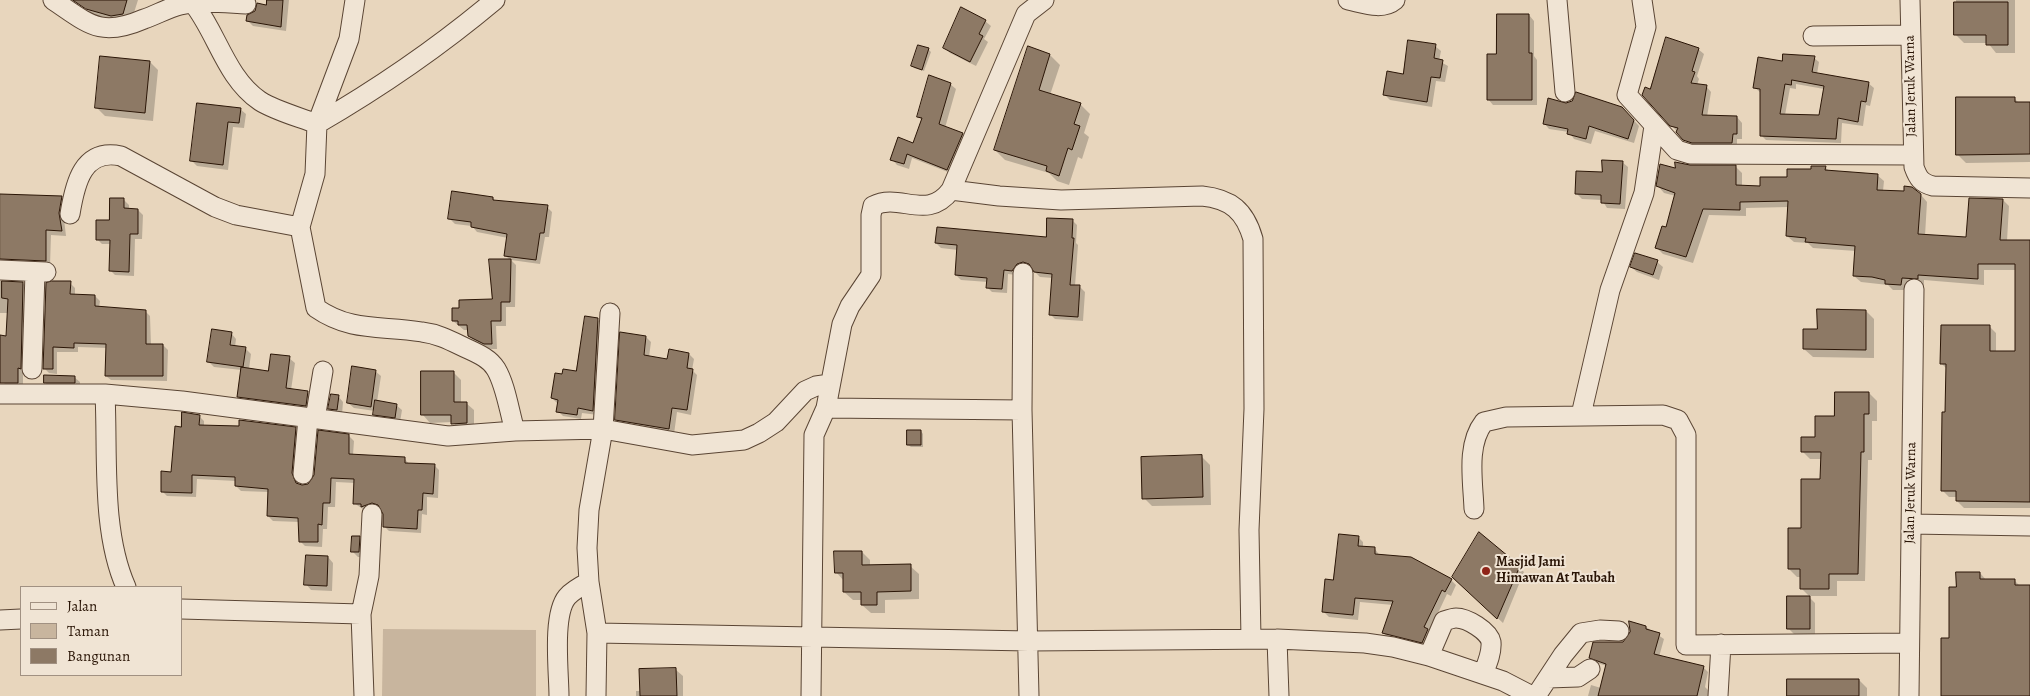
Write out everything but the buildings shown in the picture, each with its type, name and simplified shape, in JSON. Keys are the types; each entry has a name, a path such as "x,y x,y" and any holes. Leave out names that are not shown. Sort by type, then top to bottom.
{"street":[{"path":"53,0 92,26 107,29 131,25 179,5 193,3 246,4"},
{"path":"355,0 349,39 317,124 315,174 300,228 316,308 327,315 372,329 422,332 441,336 484,357 495,367 500,377 515,430"},
{"path":"317,124 368,95 422,58 495,0"},
{"path":"811,696 814,435 826,408 846,314 871,275 871,215 873,206 887,202 930,205 937,203 951,190 1026,14 1044,0"},
{"path":"1348,0 1379,5 1390,4 1395,0"},
{"path":"1557,0 1565,92"},
{"path":"1642,0 1646,27 1627,95 1677,150 1690,154 1913,155"},
{"name":"Jalan Jeruk Warna","path":"1910,0 1913,155 1914,167 1919,179 1924,184 2030,188"},
{"path":"193,3 205,17 225,59 246,90 262,102 317,124"},
{"path":"1813,36 1910,35"},
{"path":"1581,415 1610,290 1644,193 1654,126"},
{"path":"70,214 73,194 86,164 93,158 108,153 121,156 215,207 236,215 300,228"},
{"path":"951,190 999,196 1061,200 1202,196 1223,200 1241,212 1249,225 1253,239 1254,409 1250,530 1251,639"},
{"path":"0,270 41,272 32,369"},
{"path":"1023,273 1022,410 1029,696"},
{"name":"Jalan Jeruk Warna","path":"1909,696 1914,289"},
{"path":"596,696 597,633 589,582 587,548 588,510 602,429 610,313"},
{"path":"303,474 312,418 323,371"},
{"path":"0,394 106,394 182,401 448,436 515,430 602,429 680,445 717,444 744,440 759,434 776,422 805,391 816,386 830,384"},
{"path":"106,394 110,525 115,560 126,586"},
{"path":"826,408 1022,410"},
{"path":"1474,509 1473,454 1476,433 1484,422 1506,417 1663,415 1678,420 1686,435 1686,645 1909,643"},
{"path":"364,696 361,614 369,576 372,514"},
{"path":"1911,524 2030,526"},
{"path":"559,696 560,614 566,598 577,588 589,582"},
{"path":"182,610 361,614"},
{"path":"1429,656 1444,621 1456,618 1474,625 1488,634 1491,642 1490,655 1483,674"},
{"path":"0,620 20,619"},
{"path":"1536,696 1581,633 1600,630 1619,631"},
{"path":"597,633 812,639 1029,641 1277,639 1365,643 1393,647 1429,656 1516,686 1532,696"},
{"path":"1277,639 1279,696"},
{"path":"1718,696 1721,644"},
{"path":"1548,678 1578,677 1590,669"}],"green space":[{"path":"383,629 536,630 536,696 382,696"}],"place":[{"name":"Masjid Jami Himawan At Taubah","path":"1486,571"}]}
